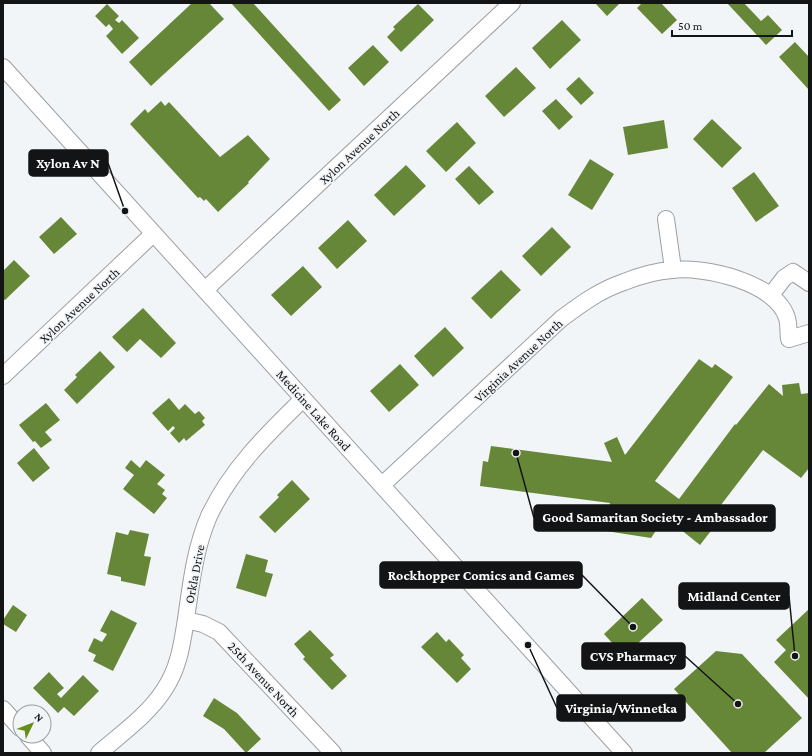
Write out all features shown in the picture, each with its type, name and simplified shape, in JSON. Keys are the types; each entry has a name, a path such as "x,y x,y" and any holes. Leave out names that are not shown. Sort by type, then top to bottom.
{"street":[{"name":"Xylon Avenue North","path":"206,289 512,3"},
{"name":"Medicine Lake Road","path":"3,67 154,234 206,289 303,399 382,484 624,753"},
{"path":"666,219 673,269"},
{"name":"Xylon Avenue North","path":"3,376 154,234"},
{"name":"Virginia Avenue North","path":"382,484 562,319 589,298 624,282 673,269 709,272 736,278 754,285 771,295 786,317 789,339 809,333"},
{"path":"771,295 784,278 793,272 809,283"},
{"name":"Orkla Drive","path":"99,753 147,710 164,690 177,666 183,644 195,557 209,516 230,479 256,445 303,399"},
{"name":"25th Avenue North","path":"186,620 203,624 219,632 333,753"},
{"path":"3,709 12,719"},
{"path":"35,744 43,753"}],"building":[{"path":"192,3 209,3 224,19 151,86 129,62"},
{"path":"231,3 253,3 341,100 329,111"},
{"path":"595,3 620,3 607,16"},
{"path":"642,3 661,3 677,20 662,34 637,8"},
{"path":"727,3 744,3 761,21 768,15 782,30 766,45"},
{"path":"107,4 119,16 115,20 119,23 122,20 139,38 122,54 106,36 113,29 109,24 106,27 95,16"},
{"path":"418,4 434,20 401,52 387,37 395,29 393,27"},
{"path":"562,20 581,40 550,69 532,48"},
{"path":"795,42 809,57 809,90 779,57"},
{"path":"373,45 389,62 364,86 348,68"},
{"path":"516,67 536,88 504,117 485,96"},
{"path":"579,77 594,93 581,105 566,89"},
{"path":"556,99 573,117 559,130 542,111"},
{"path":"161,101 165,106 169,102 220,157 248,135 270,159 248,182 249,183 218,212 206,199 204,201 200,197 198,198 130,124 145,109 148,113"},
{"path":"712,119 742,148 722,168 693,139"},
{"path":"664,120 668,148 628,155 623,127"},
{"path":"457,122 476,143 446,172 426,151"},
{"path":"590,159 614,174 592,210 568,195"},
{"path":"406,165 426,186 394,216 374,195"},
{"path":"469,166 494,192 479,205 455,179"},
{"path":"754,172 779,206 756,222 732,188"},
{"path":"61,217 77,234 54,254 39,237"},
{"path":"348,220 367,241 337,269 318,248"},
{"path":"552,227 571,247 541,276 522,256"},
{"path":"14,260 30,276 5,300 3,299 3,271"},
{"path":"303,266 322,287 291,316 271,295"},
{"path":"501,270 521,290 491,319 471,298"},
{"path":"143,308 176,343 161,358 140,339 127,352 112,337"},
{"path":"445,327 464,348 433,377 414,356"},
{"path":"100,351 115,367 77,404 64,390 77,377 75,375"},
{"path":"699,359 712,368 715,364 733,377 655,481 679,499 735,424 736,425 769,384 783,396 782,385 799,383 801,394 809,393 809,468 801,478 763,450 711,518 717,523 700,545 665,517 651,538 606,531 610,503 480,486 483,461 488,462 491,446 612,462 604,443 617,437 625,455"},
{"path":"400,364 419,385 389,412 370,391"},
{"path":"169,398 179,410 185,404 195,414 199,411 205,418 202,421 205,425 186,441 184,438 179,443 170,433 175,428 173,426 168,431 152,413"},
{"path":"46,403 60,420 45,432 52,440 41,448 35,441 33,442 19,425"},
{"path":"34,448 50,468 33,482 17,463"},
{"path":"131,460 140,468 146,460 165,475 157,484 165,490 162,494 167,498 154,514 123,489 134,475 125,468"},
{"path":"292,480 310,499 275,533 259,517 279,497 277,495"},
{"path":"130,530 149,534 144,556 151,557 145,586 121,581 121,577 107,574 116,532 128,535"},
{"path":"246,554 268,560 265,572 273,574 266,597 236,588"},
{"path":"642,598 663,620 624,656 604,634"},
{"path":"13,605 27,615 16,632 3,624 3,620"},
{"path":"809,609 809,699 774,662 786,650 776,640"},
{"path":"111,610 137,623 113,671 93,661 96,655 88,651 94,638 102,642 107,634 100,631"},
{"path":"310,630 334,655 330,658 347,676 332,690 303,659 305,657 294,644"},
{"path":"437,632 446,642 449,639 464,655 461,658 471,669 457,683 421,647"},
{"path":"716,651 742,654 802,718 764,753 732,753 674,689"},
{"path":"49,672 64,688 57,694 61,698 83,675 99,691 74,716 64,707 58,713 52,707 52,704 49,704 33,688"},
{"path":"214,698 237,713 261,739 246,753 224,729 203,716"}],"place":[{"name":"Xylon Av N","path":"125,211"},
{"name":"Good Samaritan Society - Ambassador","path":"516,453"},
{"name":"Rockhopper Comics and Games","path":"633,627"},
{"name":"Virginia/Winnetka","path":"528,645"},
{"name":"Midland Center","path":"795,656"},
{"name":"CVS Pharmacy","path":"738,704"}]}
